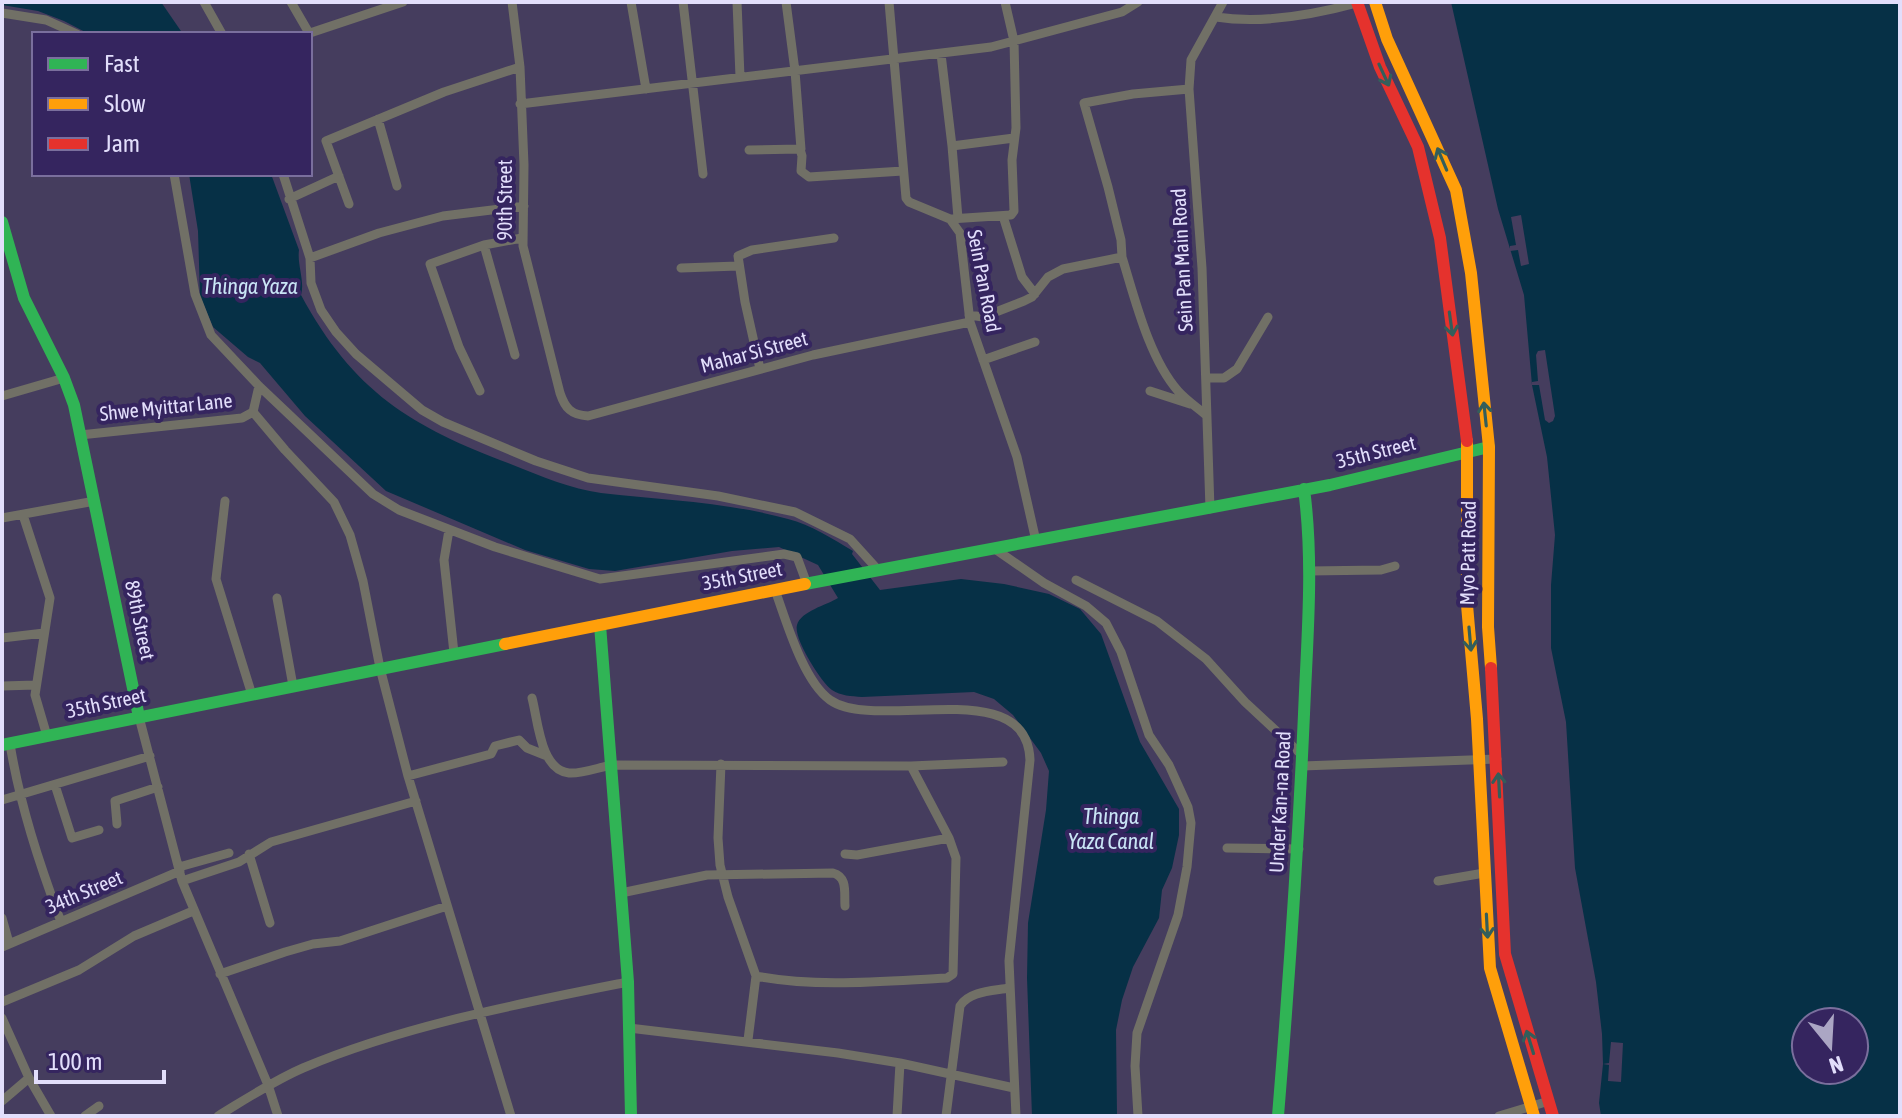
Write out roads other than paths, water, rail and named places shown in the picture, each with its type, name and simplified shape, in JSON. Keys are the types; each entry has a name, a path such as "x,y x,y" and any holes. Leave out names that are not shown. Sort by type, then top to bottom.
{"main road":[{"name":"Myo Patt Road","path":"1375,2 1380,23 1456,190 1471,273 1489,447 1488,627 1507,966 1553,1116"},
{"name":"Myo Patt Road","path":"1357,3 1380,67 1418,147 1440,238 1468,450 1467,605 1490,968 1534,1111"},
{"path":"1365,28 1380,23"},
{"name":"89th Street","path":"2,222 24,298 64,378 80,435 139,717"},
{"name":"35th Street","path":"6,744 775,590 1210,509 1489,447"},
{"name":"Under Kan-na Road","path":"1278,1116 1299,849 1309,571 1309,524 1304,489"},
{"path":"600,625 628,982 631,1116"},
{"path":"1490,968 1507,966"}],"street":[{"path":"204,2 221,32"},
{"path":"291,2 307,32"},
{"path":"312,32 376,6 403,2"},
{"name":"90th Street","path":"512,2 520,67 522,238 560,393"},
{"path":"631,2 646,89"},
{"path":"683,2 703,174"},
{"path":"737,2 740,77"},
{"path":"786,2 795,71 801,170 809,177 903,171"},
{"name":"Sein Pan Road","path":"889,2 907,201 954,218 962,240 970,318 1017,457 1036,541"},
{"path":"941,54 952,146 954,218 1011,215 1014,211 1014,41 1005,2"},
{"path":"520,104 941,54 1014,41 1122,12 1138,2"},
{"name":"Sein Pan Main Road","path":"1210,509 1202,268 1189,89 1191,60 1223,2"},
{"path":"1216,17 1246,20 1332,10 1357,3"},
{"path":"2,13 46,20 73,32"},
{"path":"349,204 326,141 444,92 520,67"},
{"path":"1189,89 1133,94 1084,103 1108,187 1122,257 1141,316 1157,356 1177,390 1207,416"},
{"path":"378,119 397,186"},
{"path":"952,146 1014,138"},
{"path":"749,150 801,149"},
{"path":"174,176 200,312 211,335 259,386 373,494 399,510 449,530 600,579 784,554 797,557 807,584"},
{"path":"283,176 310,258 311,283 321,310 336,332 401,395 443,422 536,461 588,478 718,496 795,512 850,539 876,572"},
{"path":"289,199 339,176"},
{"path":"310,258 379,233 443,216 524,206"},
{"path":"1003,216 1020,271 1035,294"},
{"path":"480,391 459,347 430,264 484,245 522,238"},
{"path":"760,369 738,256 745,252 834,238"},
{"path":"484,245 515,355"},
{"name":"Mahar Si Street","path":"560,393 565,408 588,416 760,369 983,317 1024,301 1059,271 1122,257"},
{"path":"681,268 738,266"},
{"path":"1206,378 1224,378 1237,369 1268,317"},
{"path":"983,360 1035,342"},
{"path":"2,396 64,378"},
{"path":"259,386 253,412 329,495 342,516 363,581 380,668 408,776 511,1116"},
{"path":"1150,391 1193,405"},
{"name":"Shwe Myittar Lane","path":"80,435 242,418 253,412"},
{"path":"2,518 95,501"},
{"path":"225,501 216,579 252,695"},
{"path":"23,515 50,598 36,685 37,708 47,736"},
{"path":"449,530 444,560 454,653"},
{"path":"995,549 1044,583 1086,606 1106,623 1121,652 1149,735 1169,765 1188,807 1191,823 1187,867 1178,915 1137,1033 1138,1116"},
{"path":"1309,571 1381,570 1395,566"},
{"path":"1076,580 1157,621 1206,659 1302,761 1497,759"},
{"path":"775,590 798,654 829,699 844,707 862,710 930,709 990,713 1007,720 1025,738 1030,760 1009,961 1016,1116"},
{"path":"277,598 293,686"},
{"path":"2,638 44,633"},
{"path":"2,686 36,685"},
{"path":"532,698 547,756 553,765 571,773 612,765 783,767 1003,762"},
{"name":"89th Street","path":"139,717 193,911 268,1085 278,1116"},
{"path":"408,776 491,754 495,746 519,740 527,748 547,756"},
{"path":"6,744 38,860 61,922"},
{"path":"2,800 150,756"},
{"path":"721,764 718,838 722,875 756,976 748,1040"},
{"path":"756,976 785,980 866,982 951,976 955,966 956,858 949,838 911,766"},
{"path":"55,785 72,838 99,830"},
{"path":"117,824 115,801 158,787"},
{"path":"180,873 239,862 271,842 416,801"},
{"path":"845,854 857,855 949,838"},
{"path":"1227,848 1299,849"},
{"path":"180,873 229,853"},
{"path":"249,854 270,923"},
{"name":"34th Street","path":"6,945 180,873"},
{"path":"621,893 679,879 833,873 844,879 845,906"},
{"path":"1438,881 1484,873"},
{"path":"220,974 285,952 340,941 447,906"},
{"path":"2,1002 79,970 134,936 193,911"},
{"path":"2,918 6,945"},
{"path":"218,1116 268,1085 342,1053 479,1014 628,982"},
{"path":"946,1116 960,1006 965,998 1009,988"},
{"path":"2,1018 5,1032 48,1115"},
{"path":"629,1028 748,1040 900,1063 1014,1088"},
{"path":"897,1116 900,1063"},
{"path":"2,1101 29,1078"},
{"path":"1499,1116 1534,1111 1549,1101"},
{"path":"85,1116 99,1106"}],"water":[{"path":"2,2 161,2 182,32 85,32 38,11 2,5"},
{"path":"1451,2 1900,2 1900,1116 1601,1116 1602,1034 1596,982 1575,868 1566,722 1551,648 1555,535 1547,457 1532,385 1524,295 1498,209"},
{"path":"189,176 272,176 299,250 301,295 342,358 389,402 416,420 477,451 556,482 601,493 718,505 797,522 853,551 852,554 880,590 961,579 1049,594 1080,609 1101,634 1140,742 1179,809 1179,835 1172,868 1162,890 1159,918 1133,967 1122,1000 1116,1030 1117,1116 1032,1116 1028,923 1049,771 1041,753 1013,715 994,699 974,692 862,697 832,690 809,659 799,640 797,625 809,612 838,598 818,565 779,547 732,551 615,571 589,569 525,550 386,491 305,416 260,363 248,357 213,327 200,296 198,231"}],"water label":[{"name":"Thinga Yaza","path":"250,286"},
{"name":"Thinga Yaza Canal","path":"1111,828"}]}
